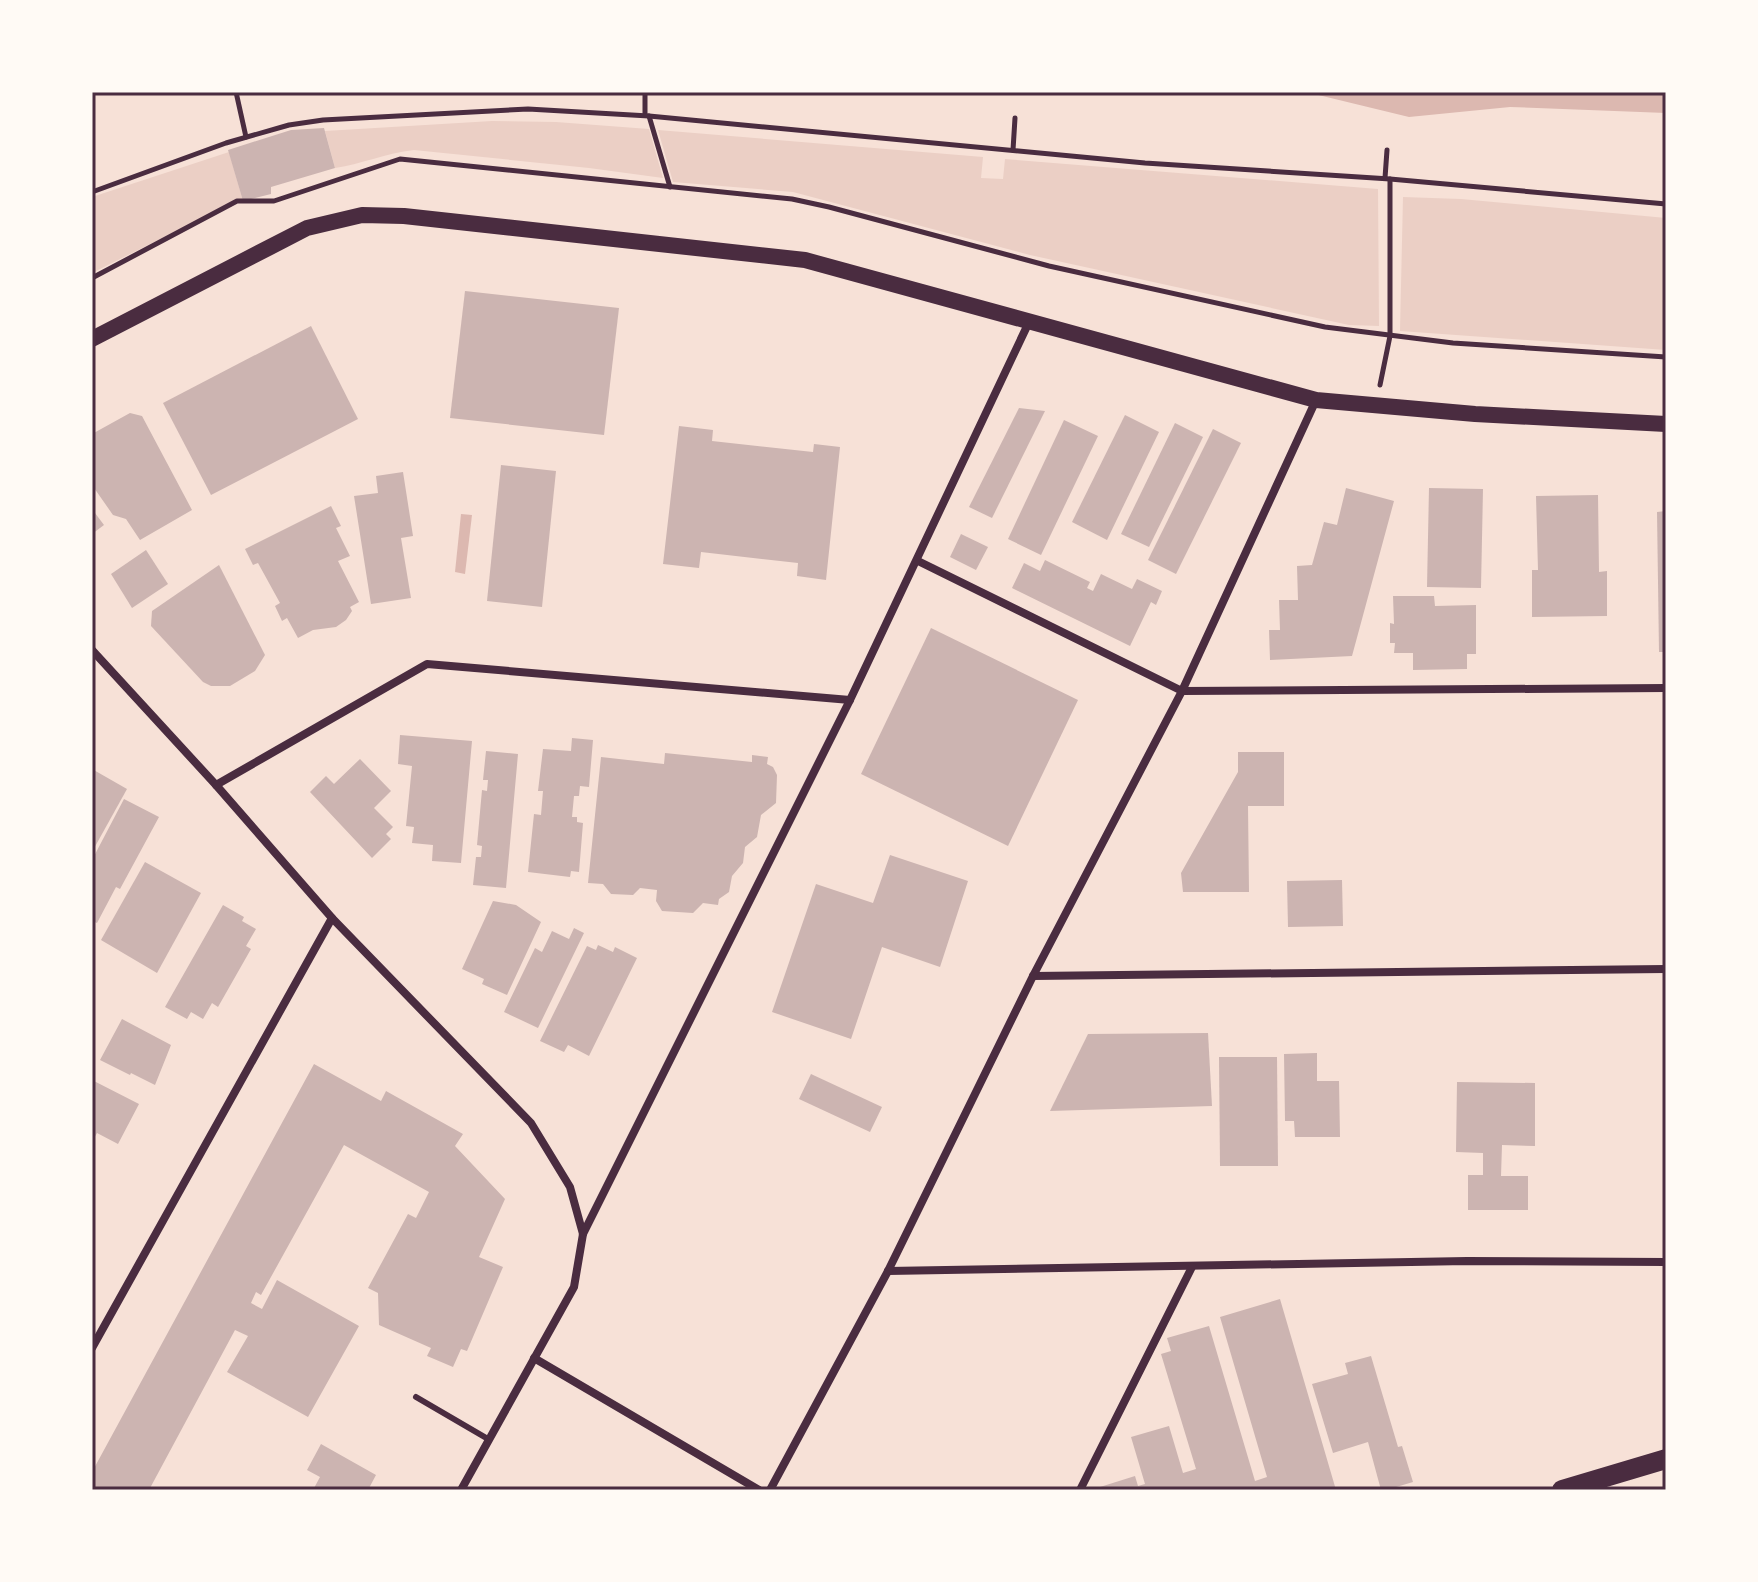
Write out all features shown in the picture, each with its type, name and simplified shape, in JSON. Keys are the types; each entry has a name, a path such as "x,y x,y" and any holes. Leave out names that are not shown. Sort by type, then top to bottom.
{"main road":[{"path":"92,339 307,228 362,215 404,216 805,260 1316,400 1376,408 1506,417 1666,424"},
{"path":"1562,1490 1666,1459"}],"street":[{"path":"461,1490 574,1287 583,1234 918,561 1029,321"},
{"path":"770,1490 888,1271 1033,976 1182,691 1316,400"},
{"path":"918,561 1182,691 1666,688"},
{"path":"92,650 332,918 531,1123 570,1187 583,1234"},
{"path":"216,785 427,664 850,700"},
{"path":"92,1348 332,918"},
{"path":"1033,976 1666,969"},
{"path":"888,1271 1467,1261 1666,1262"},
{"path":"1080,1490 1192,1267"},
{"path":"534,1358 759,1490"}],"lane":[{"path":"416,1397 488,1439"}],"path":[{"path":"236,92 246,137"},
{"path":"645,92 647,115 670,187"},
{"path":"92,192 246,137 289,125 528,109 647,115 1145,163 1387,178 1666,204"},
{"path":"1013,150 1015,118"},
{"path":"1379,386 1390,336 1387,150"}],"shaded area":[{"path":"1306,92 1666,92 1666,113 1510,107 1409,117"},
{"path":"492,121 649,129 663,178 414,150 335,168 325,131"},
{"path":"658,130 983,157 981,178 1003,179 1005,159 1378,189 1379,326 1349,325 1030,255 793,192 673,182"},
{"path":"229,152 243,201 220,209 92,273 92,197"},
{"path":"1403,197 1461,199 1666,218 1666,350 1400,331"},
{"path":"461,514 472,515 465,574 455,572"}],"building":[{"path":"324,128 335,168 271,187 271,194 243,201 228,150 291,130"},
{"path":"465,291 619,308 604,435 450,418"},
{"path":"311,326 358,419 211,495 163,403"},
{"path":"1019,408 1045,411 992,518 969,507"},
{"path":"130,413 142,416 192,510 140,540 126,519 113,515 92,485 92,434"},
{"path":"1125,415 1159,432 1107,540 1072,522"},
{"path":"1064,420 1098,436 1041,555 1008,539"},
{"path":"1175,423 1203,437 1149,547 1121,534"},
{"path":"679,426 713,430 712,441 813,452 814,444 840,447 826,580 797,576 798,563 701,552 699,568 663,564"},
{"path":"1213,429 1241,443 1176,574 1148,560"},
{"path":"501,465 556,471 542,607 487,601"},
{"path":"403,472 413,536 401,538 411,598 371,604 354,496 378,493 376,476"},
{"path":"1346,488 1394,501 1352,656 1270,660 1269,630 1280,630 1279,600 1298,600 1297,566 1312,565 1324,522 1337,525"},
{"path":"1429,488 1483,489 1481,588 1427,587"},
{"path":"1598,495 1599,572 1607,571 1607,616 1532,617 1532,570 1538,570 1536,496"},
{"path":"331,506 341,526 336,528 350,556 338,561 359,602 350,607 352,611 346,620 336,627 313,630 298,638 287,618 282,621 275,606 280,603 258,563 253,565 245,549"},
{"path":"92,509 104,525 92,534"},
{"path":"1666,511 1666,652 1659,652 1657,512"},
{"path":"961,534 988,547 976,570 950,557"},
{"path":"146,550 168,584 132,608 111,574"},
{"path":"1045,560 1090,582 1087,588 1093,591 1101,574 1132,589 1137,579 1162,591 1156,605 1151,602 1130,646 1012,588 1024,563 1040,571"},
{"path":"219,565 265,655 255,671 230,686 211,686 203,682 151,626 152,611"},
{"path":"1393,596 1434,596 1435,606 1476,605 1476,654 1467,654 1467,669 1413,670 1413,653 1394,653 1395,643 1390,643 1390,623 1394,624"},
{"path":"931,628 1078,700 1008,846 861,774"},
{"path":"400,735 472,741 461,863 432,861 433,845 412,843 414,827 406,826 412,766 398,764"},
{"path":"572,738 593,740 589,787 580,786 579,796 574,796 572,817 583,823 579,872 571,871 570,877 528,872 534,814 541,815 543,791 538,791 543,749 571,751"},
{"path":"486,751 518,754 506,888 473,885 476,857 481,857 482,846 477,845 482,790 487,791 488,780 483,780"},
{"path":"1238,752 1284,752 1284,806 1248,806 1249,892 1183,892 1181,873 1238,772"},
{"path":"665,753 752,762 752,755 768,757 767,764 773,767 777,775 776,803 761,815 757,837 745,847 743,863 732,876 729,892 719,899 718,905 703,903 693,913 662,911 656,901 657,890 640,888 633,895 611,894 603,884 588,883 601,757 664,764"},
{"path":"360,759 391,791 374,808 393,827 386,834 391,839 372,858 310,792 326,776 334,784"},
{"path":"92,769 127,789 92,852"},
{"path":"124,799 159,817 120,889 116,887 97,923 92,921 92,860"},
{"path":"890,855 968,881 940,967 882,947 851,1039 772,1012 816,884 873,903"},
{"path":"145,862 201,893 157,973 101,940"},
{"path":"1342,880 1343,926 1288,927 1287,881"},
{"path":"493,901 516,905 541,922 507,995 482,984 484,979 462,969"},
{"path":"223,905 244,917 242,921 256,929 246,946 251,949 218,1007 212,1003 203,1019 191,1012 187,1019 165,1007"},
{"path":"574,928 584,933 538,1028 504,1012 535,948 542,952 552,931 569,939"},
{"path":"598,945 613,952 615,947 637,958 589,1056 568,1045 564,1052 540,1041 587,946 596,950"},
{"path":"122,1019 171,1045 155,1085 100,1060"},
{"path":"1208,1033 1212,1106 1050,1111 1088,1034"},
{"path":"1317,1053 1317,1081 1339,1081 1340,1137 1295,1137 1294,1121 1285,1121 1284,1054"},
{"path":"1219,1057 1277,1057 1278,1166 1220,1166"},
{"path":"314,1064 381,1101 386,1091 463,1134 455,1146 505,1199 479,1257 503,1267 467,1351 461,1349 453,1367 427,1356 431,1348 379,1325 378,1293 368,1288 408,1214 416,1218 429,1192 344,1145 261,1295 256,1292 251,1303 262,1309 277,1280 359,1326 308,1417 227,1372 248,1336 235,1330 149,1490 92,1490 92,1472"},
{"path":"811,1074 882,1107 870,1132 799,1099"},
{"path":"92,1080 139,1104 118,1144 97,1133 92,1142"},
{"path":"1457,1082 1535,1083 1535,1146 1502,1145 1501,1176 1528,1176 1528,1210 1468,1210 1468,1175 1483,1175 1483,1153 1456,1152"},
{"path":"1280,1299 1336,1490 1101,1490 1100,1487 1135,1476 1138,1486 1145,1484 1131,1437 1169,1426 1183,1473 1196,1469 1161,1354 1171,1351 1167,1338 1209,1326 1255,1481 1267,1477 1220,1317"},
{"path":"1371,1356 1398,1447 1402,1446 1413,1482 1386,1490 1381,1490 1368,1442 1333,1453 1312,1384 1348,1374 1345,1363"},
{"path":"321,1444 376,1475 368,1490 313,1490 320,1477 307,1470"}]}
